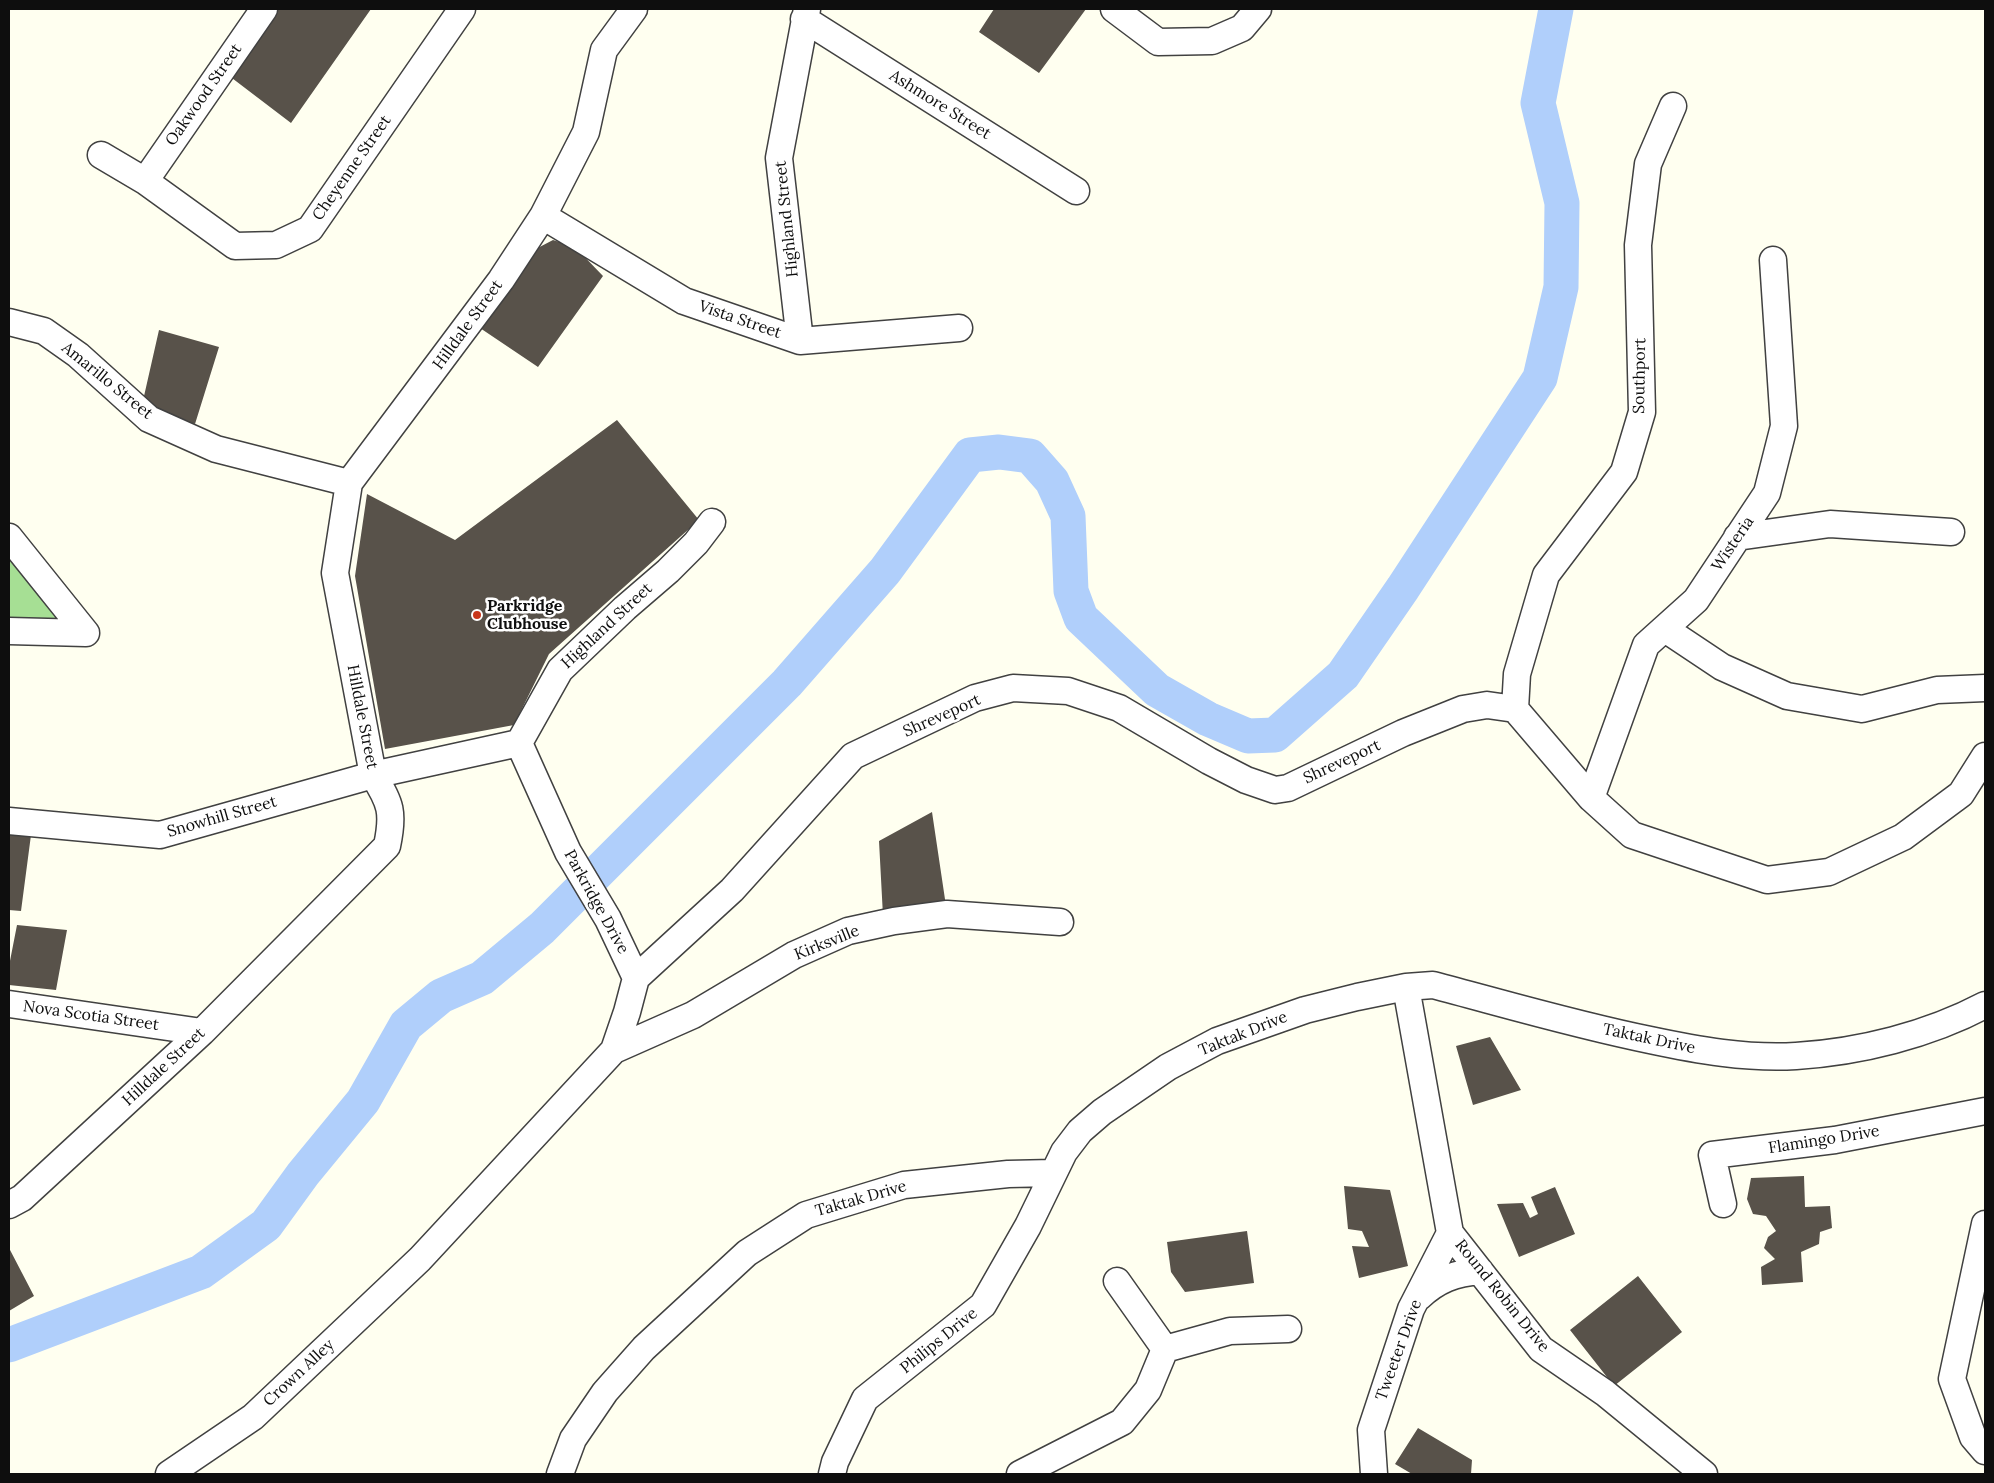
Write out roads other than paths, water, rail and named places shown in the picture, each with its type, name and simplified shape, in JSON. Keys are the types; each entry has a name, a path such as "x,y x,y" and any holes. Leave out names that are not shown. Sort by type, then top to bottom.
{"street":[{"name":"Oakwood Street","path":"145,181 264,9"},
{"name":"Cheyenne Street","path":"101,155 145,181 235,246 276,245 310,229 462,9"},
{"name":"Hilldale Street","path":"9,1205 22,1198 202,1032 387,846 392,824 388,798 373,775 335,574 349,483 501,280 543,216 586,132 604,50 634,9"},
{"path":"1114,9 1158,42 1212,41 1242,28 1258,9"},
{"name":"Ashmore Street","path":"805,14 1076,191"},
{"name":"Highland Street","path":"800,341 779,158 805,14"},
{"name":"Southport","path":"1515,709 1517,674 1546,575 1624,472 1642,412 1638,245 1648,164 1673,106"},
{"name":"Vista Street","path":"543,216 684,301 800,341 959,328"},
{"name":"Wisteria","path":"1590,798 1646,645 1696,600 1767,493 1784,426 1773,260"},
{"name":"Amarillo Street","path":"9,322 44,331 78,355 149,419 216,449 349,483"},
{"name":"Highland Street","path":"519,743 560,670 625,608 668,571 696,543 712,522"},
{"path":"1737,538 1830,524 1951,532"},
{"path":"9,537 86,633 9,631"},
{"path":"1665,629 1722,667 1787,696 1862,708 1936,690 1985,688"},
{"name":"Shreveport","path":"636,978 732,890 853,756 975,698 1013,688 1068,691 1118,708 1209,761 1246,780 1275,790 1288,788 1403,733 1463,709 1487,704 1515,709"},
{"path":"1515,709 1590,798 1632,835 1767,880 1829,872 1903,837 1961,794 1985,756"},
{"path":"373,775 519,743"},
{"name":"Parkridge Drive","path":"519,743 568,852 608,919 636,978"},
{"name":"Snowhill Street","path":"9,821 160,835 373,775"},
{"name":"Kirksville","path":"614,1050 693,1015 794,955 848,931 894,921 947,914 1060,922"},
{"path":"614,1050 628,1012 636,978"},
{"name":"Taktak Drive","path":"560,1474 573,1439 605,1392 644,1348 747,1253 806,1216 904,1185 1008,1174 1053,1173 1064,1152 1080,1131 1102,1112 1168,1067 1217,1042 1305,1010 1406,987 1433,985 1602,1030 1698,1050 1755,1055 1796,1056 1850,1049 1915,1034 1985,1005"},
{"name":"Round Robin Drive","path":"1406,987 1450,1233 1541,1349 1605,1393 1704,1474"},
{"name":"Nova Scotia Street","path":"9,1004 202,1032"},
{"name":"Crown Alley","path":"169,1474 253,1417 420,1259 614,1050"},
{"name":"Flamingo Drive","path":"1723,1204 1712,1155 1835,1140 1985,1111"},
{"name":"Philips Drive","path":"832,1474 835,1462 866,1399 983,1305 1028,1226 1053,1173"},
{"path":"1985,1224 1952,1379 1973,1438 1985,1451"},
{"name":"Tweeter Drive","path":"1374,1474 1371,1430 1416,1299 1450,1233"},
{"path":"1416,1299 1446,1277 1456,1273 1480,1271"},
{"path":"1117,1281 1164,1349"},
{"path":"1164,1349 1230,1331 1288,1329"},
{"path":"1020,1474 1122,1422 1148,1390 1164,1349"}],"waterway":[{"path":"9,1345 201,1272 266,1225 303,1174 363,1101 406,1025 441,996 482,978 542,928 787,683 885,571 970,455 999,452 1030,456 1052,481 1068,516 1071,591 1081,618 1157,690 1208,719 1248,736 1275,735 1343,675 1403,588 1540,378 1561,287 1562,203 1538,103 1556,9"}],"place":[{"name":"Parkridge Clubhouse","path":"477,615"}]}
